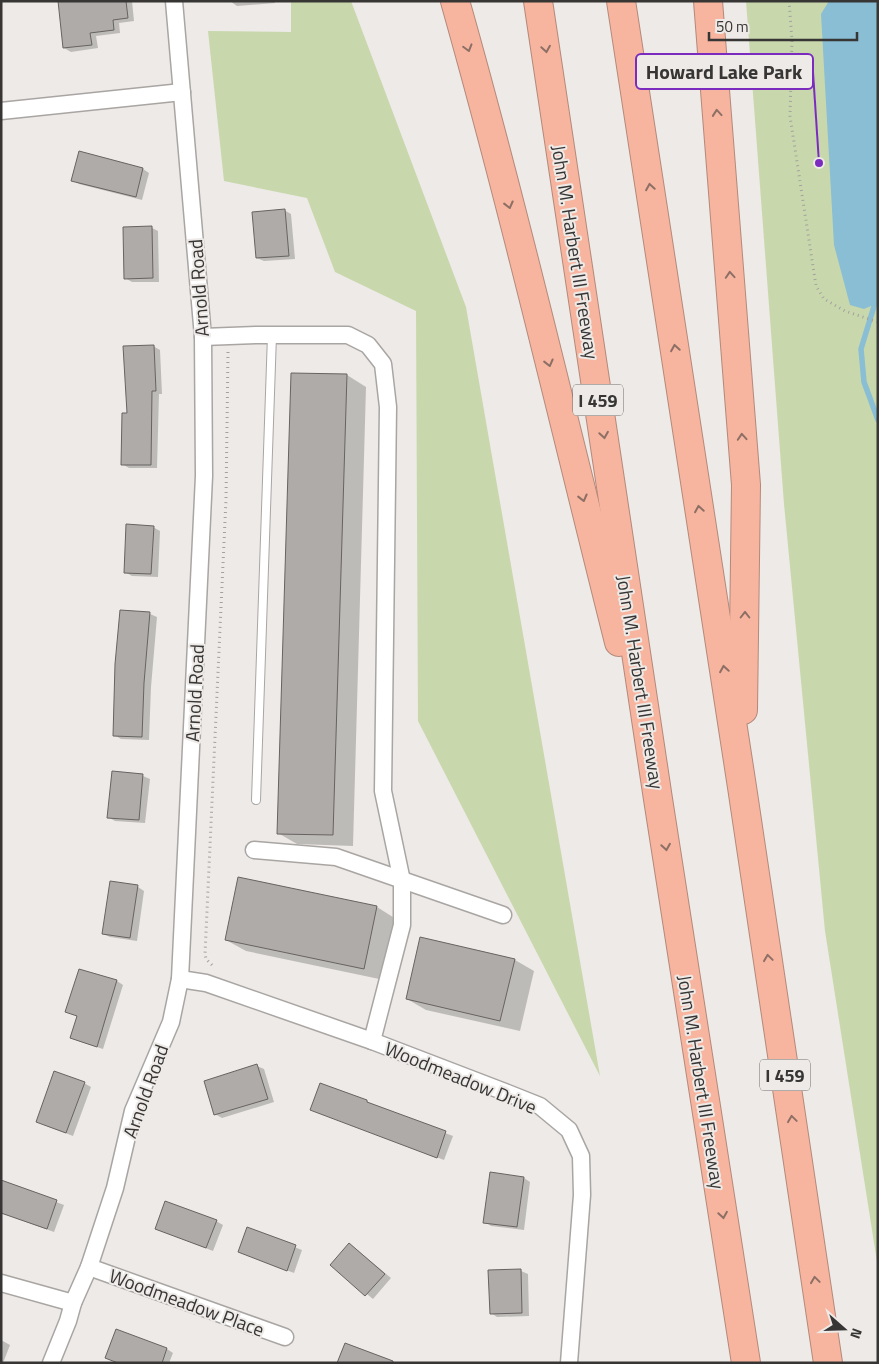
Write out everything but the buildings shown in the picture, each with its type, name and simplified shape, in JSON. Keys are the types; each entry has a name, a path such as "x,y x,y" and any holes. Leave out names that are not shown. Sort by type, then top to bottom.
{"highway":[{"path":"455,1 534,301 658,799"},
{"name":"John M. Harbert III Freeway","path":"538,1 658,799 746,1363"},
{"name":"I 459","path":"621,1 742,786 828,1363"},
{"path":"708,1 746,485 742,786"}],"street":[{"name":"Arnold Road","path":"52,1363 73,1303 89,1267 115,1188 134,1111 171,1022 180,979 204,476 202,337 174,1"},
{"path":"1,111 182,92"},
{"path":"202,337 348,335 368,345 384,364 388,407 383,791 402,881 402,925 372,1041"},
{"path":"254,850 336,857 503,915"},
{"name":"Woodmeadow Drive","path":"180,979 206,983 372,1041 540,1106 569,1130 581,1156 582,1195 569,1363"},
{"name":"Woodmeadow Place","path":"89,1267 285,1336"},
{"path":"1,1283 73,1303"}],"lane":[{"path":"256,800 272,335"}],"path":[{"path":"789,1 792,40 790,116 816,286 824,300 845,311 878,322"},
{"path":"220,968 211,965 206,959 205,954 226,499 229,336"}],"green space":[{"path":"291,1 351,1 466,307 600,1076 418,721 416,311 335,272 307,198 224,181 208,31 291,32"},
{"path":"746,1 878,1 878,1268 825,931 784,504"}],"water":[{"path":"829,1 878,1 878,303 864,309 850,305 834,245 821,14"}],"waterway":[{"path":"875,303 861,349 864,382 878,420"}],"place":[{"name":"Howard Lake Park","path":"819,163"}]}
